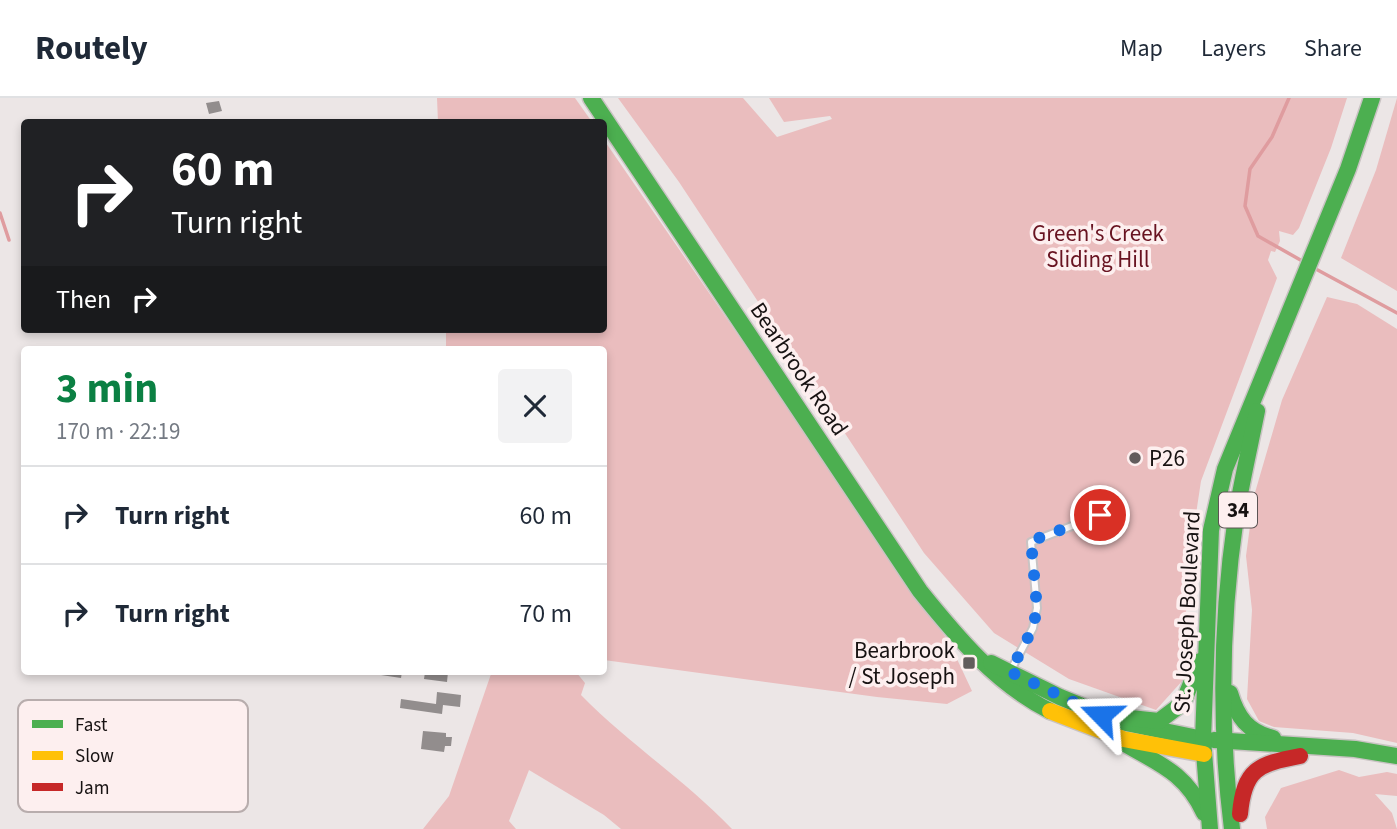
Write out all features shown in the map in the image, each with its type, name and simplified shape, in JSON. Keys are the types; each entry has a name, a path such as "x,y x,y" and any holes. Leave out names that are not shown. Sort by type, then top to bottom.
{"main road":[{"name":"Bearbrook Road","path":"591,98 605,119"},
{"name":"St. Joseph Boulevard","path":"1209,829 1203,746 1211,530 1216,502 1224,469 1330,215 1372,98"},
{"name":"Bearbrook Road","path":"607,122 920,591 961,639 1014,689 1043,706 1115,738 1226,748"},
{"name":"St. Joseph Boulevard","path":"1232,829 1226,748 1228,599 1235,524 1266,365"},
{"path":"1101,715 1148,722 1159,721 1168,716 1183,703 1207,643"},
{"name":"Bearbrook Road","path":"980,657 1101,715 1203,746"},
{"path":"1226,658 1233,704 1245,726 1262,736 1397,758"},
{"path":"1115,738 1184,778 1199,799 1209,829"},
{"path":"1226,748 1332,747"},
{"path":"1226,748 1300,756 1397,758"},
{"path":"1240,829 1242,785 1248,774 1261,765 1300,756"}],"lane":[{"path":"1010,672 1033,628 1037,608 1031,541 1100,515"}],"green space":[{"path":"437,98 575,98 590,119 438,119"},
{"name":"Green's Creek Sliding Hill","path":"618,98 743,98 777,137 832,119 830,116 784,122 769,98 1347,98 1331,148 1299,228 1293,235 1279,231 1280,241 1275,252 1271,251 1268,260 1277,278 1201,481 1188,567 1183,680 1156,710 1069,679 994,633 924,553 679,182"},
{"path":"1397,98 1397,291 1341,258 1376,170"},
{"path":"607,144 949,642 972,691 947,704 607,660 607,346 446,346 446,333 607,333"},
{"path":"1327,297 1357,304 1397,329 1397,743 1353,733 1274,727 1259,721 1247,699 1252,610 1246,556 1254,496 1282,400"},
{"path":"491,675 578,675 585,683 581,695 732,829 621,829 604,815 529,770 509,821 516,829 423,829 449,796"},
{"path":"1339,770 1359,777 1387,772 1397,774 1397,796 1375,794 1392,813 1397,829 1267,829 1265,817 1281,788"}],"building":[{"path":"219,101 222,111 209,114 206,103"},
{"path":"381,675 402,675 401,678"},
{"path":"425,675 448,675 447,682 424,679"},
{"path":"437,692 461,695 460,707 443,705 442,714 400,708 401,699 436,704"},
{"path":"423,731 446,733 446,737 452,737 451,746 445,746 444,752 421,749"}],"waterway":[{"path":"1289,98 1272,137 1250,169 1245,206 1258,236 1304,262"},
{"path":"0,213 9,240"},
{"path":"1314,268 1397,313"}],"traffic: fast":[{"path":"591,98 605,119"},
{"path":"1210,829 1203,739 1211,530 1225,469 1348,169 1372,98"},
{"path":"607,122 920,591 963,642 995,673 1030,700 1050,711"},
{"path":"1232,829 1224,711 1227,594 1236,516 1257,411"},
{"path":"1101,715 1159,721 1183,703 1200,661"},
{"path":"991,663 1060,697 1121,722 1203,739"},
{"path":"1230,693 1245,722 1257,732 1273,738"},
{"path":"1115,738 1177,776 1196,798 1204,813"},
{"path":"1214,740 1355,749 1397,756"}],"traffic: slow":[{"path":"1050,711 1123,739 1204,754"}],"traffic: jam":[{"path":"1240,814 1245,787 1256,771 1273,762 1300,756"}],"place":[{"name":"P26","path":"1135,458"},
{"name":"Bearbrook / St Joseph","path":"969,663"}],"route":[{"path":"1100,515 1031,541 1037,608 1033,628 1010,672 1101,715"}]}
